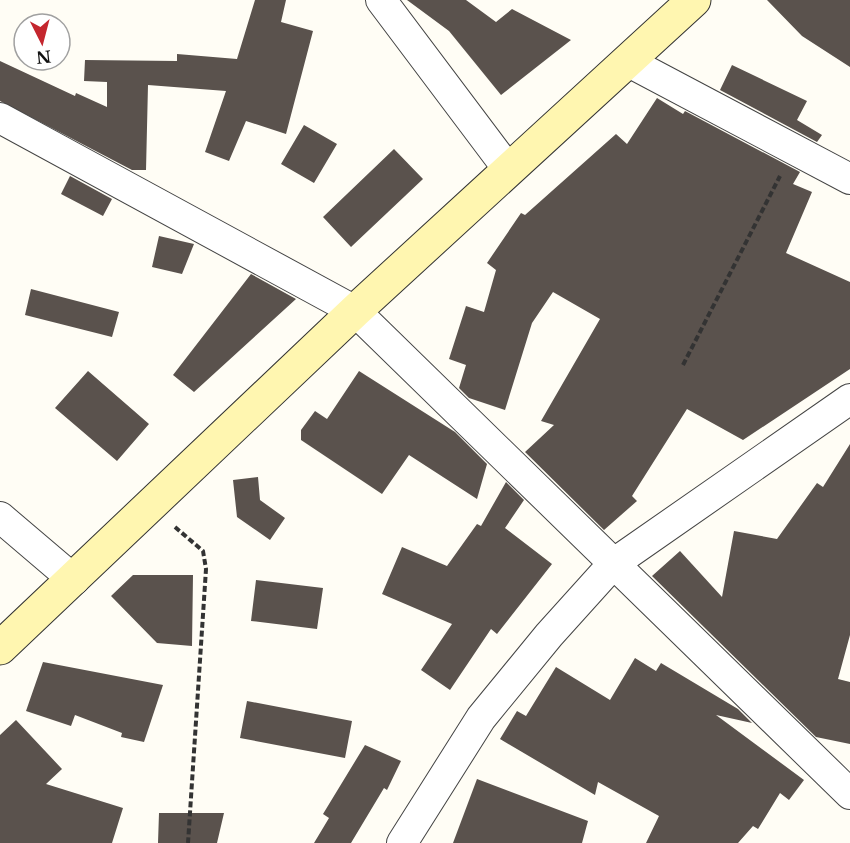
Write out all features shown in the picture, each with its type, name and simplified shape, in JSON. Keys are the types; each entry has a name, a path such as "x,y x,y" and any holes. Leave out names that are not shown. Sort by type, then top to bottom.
{"main road":[{"path":"0,648 508,168 629,62 694,0"}],"street":[{"path":"381,0 508,168"},
{"path":"629,62 850,179"},
{"path":"0,118 355,311 850,794"},
{"path":"402,843 481,718 549,635 614,564 850,399"},
{"path":"0,517 74,580"}],"path":[{"path":"683,365 793,149"},
{"path":"149,505 203,550 206,569 188,843"}],"building":[{"path":"255,0 286,0 281,22 313,31 286,134 246,121 229,161 205,152 226,91 148,85 146,170 132,170 0,101 0,61 12,67 12,72 24,72 75,96 76,93 107,107 107,82 84,81 85,60 177,61 177,54 237,59"},
{"path":"407,0 466,0 496,22 512,9 571,40 501,95 449,31"},
{"path":"767,0 850,0 850,67 802,36"},
{"path":"732,65 807,101 797,120 822,135 817,142 720,90"},
{"path":"657,98 683,114 685,111 800,172 793,184 812,192 786,253 850,282 850,369 743,440 687,409 632,496 637,501 604,530 525,452 554,425 541,421 600,319 553,292 532,323 505,410 469,398 459,388 466,365 449,359 466,306 484,312 496,270 487,263 521,213 525,215 616,134 627,144"},
{"path":"304,125 337,144 314,183 281,164"},
{"path":"394,149 423,179 351,247 323,217"},
{"path":"70,176 112,199 103,216 61,194"},
{"path":"159,236 194,244 182,274 152,267"},
{"path":"251,274 296,299 194,392 173,375"},
{"path":"31,289 119,312 112,337 25,315"},
{"path":"88,371 149,424 117,461 55,408"},
{"path":"359,371 455,432 487,464 477,499 409,455 382,494 301,440 301,430 315,411 327,419"},
{"path":"850,444 850,635 838,679 850,682 850,744 816,737 652,576 680,551 722,597 734,531 777,539 817,483 823,487"},
{"path":"258,477 260,500 285,518 270,540 237,517 233,480"},
{"path":"506,482 524,500 505,528 552,564 497,634 491,629 450,690 421,670 452,624 382,594 402,547 447,566 477,524 481,526"},
{"path":"133,575 193,575 192,646 157,643 111,596"},
{"path":"256,580 323,588 317,629 251,621"},
{"path":"635,658 656,671 661,663 738,709 752,723 716,715 804,780 789,800 780,793 758,829 753,826 738,843 646,843 659,816 598,782 595,795 500,739 517,711 526,716 556,667 610,700"},
{"path":"43,662 163,685 144,742 121,737 122,733 75,715 71,726 26,711"},
{"path":"247,701 352,721 345,758 240,738"},
{"path":"16,720 62,769 46,784 123,808 112,843 0,843 0,735"},
{"path":"365,745 401,761 387,790 384,788 351,843 314,843 329,818 323,814"},
{"path":"477,779 588,821 582,843 453,843"},
{"path":"159,813 224,813 217,843 158,843"}]}
